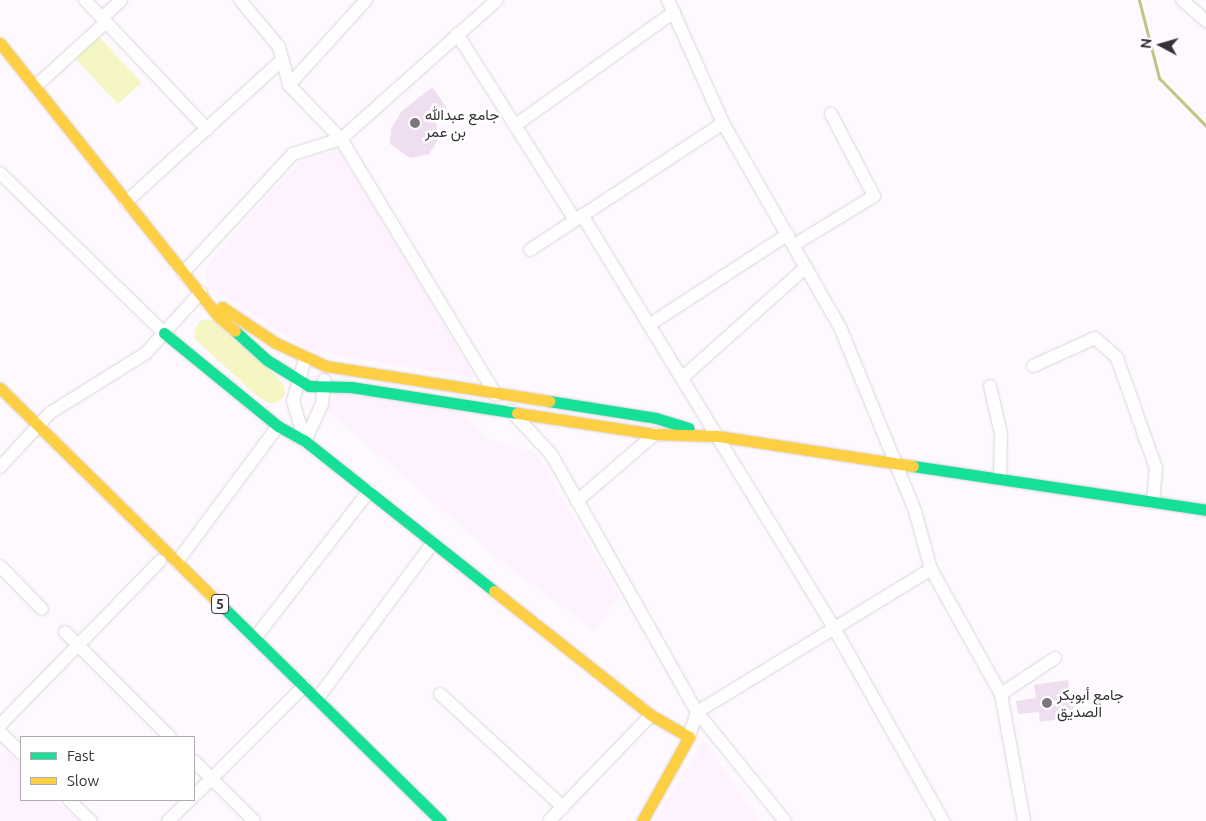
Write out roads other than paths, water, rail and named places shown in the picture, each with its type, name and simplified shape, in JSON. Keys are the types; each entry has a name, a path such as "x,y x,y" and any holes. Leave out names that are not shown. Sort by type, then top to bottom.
{"main road":[{"path":"0,43 183,273 201,292 218,317 253,348 298,380 324,388 351,387 514,415 655,434 717,436 1206,510"},
{"path":"201,292 305,359 326,366 656,418 717,436"},
{"path":"164,333 278,426 305,441 651,715 689,737 642,821"},
{"name":"5","path":"0,388 35,430 160,561 300,690 317,699 441,821"},
{"name":"5","path":"0,404 35,430 177,562 255,638 300,690 425,821"}],"street":[{"path":"36,86 104,20 121,0"},
{"path":"289,85 366,0"},
{"path":"183,273 293,154 341,139 497,0"},
{"path":"668,0 723,123 840,327 893,462 915,510 931,569 1001,694 1024,821"},
{"path":"1182,0 1206,21"},
{"path":"91,2 104,20 207,129"},
{"path":"246,2 279,47 280,62 289,85 341,139 493,391 550,454 697,712 785,821"},
{"path":"517,124 674,12"},
{"path":"457,34 579,217 682,378 834,628 943,821"},
{"path":"126,202 280,62"},
{"path":"649,325 791,239 874,196 831,114"},
{"path":"530,250 723,123"},
{"path":"0,173 164,333"},
{"path":"682,378 806,267"},
{"path":"2,461 50,413 146,353 201,292"},
{"path":"1033,366 1095,338 1117,358 1156,468 1153,503"},
{"path":"305,359 293,401 305,441"},
{"path":"305,441 322,404 326,366"},
{"path":"990,386 1001,434 1000,479"},
{"path":"177,562 278,426"},
{"path":"577,501 655,434"},
{"path":"255,638 369,491"},
{"path":"317,699 434,543"},
{"path":"0,726 160,561"},
{"path":"0,566 42,608"},
{"path":"689,737 697,712 931,569"},
{"path":"65,632 169,736"},
{"path":"1001,694 1054,658"},
{"path":"195,795 300,690"},
{"path":"440,694 562,807"},
{"path":"549,821 651,715"},
{"path":"0,732 20,752"},
{"path":"195,762 254,821"},
{"path":"70,801 91,821"},
{"path":"168,821 189,801"}],"waterway":[{"path":"1139,0 1159,78 1206,126"}],"place":[{"name":"جامع عبدالله بن عمر","path":"415,123"},
{"name":"جامع أبوبكر الصديق","path":"1047,703"}]}
